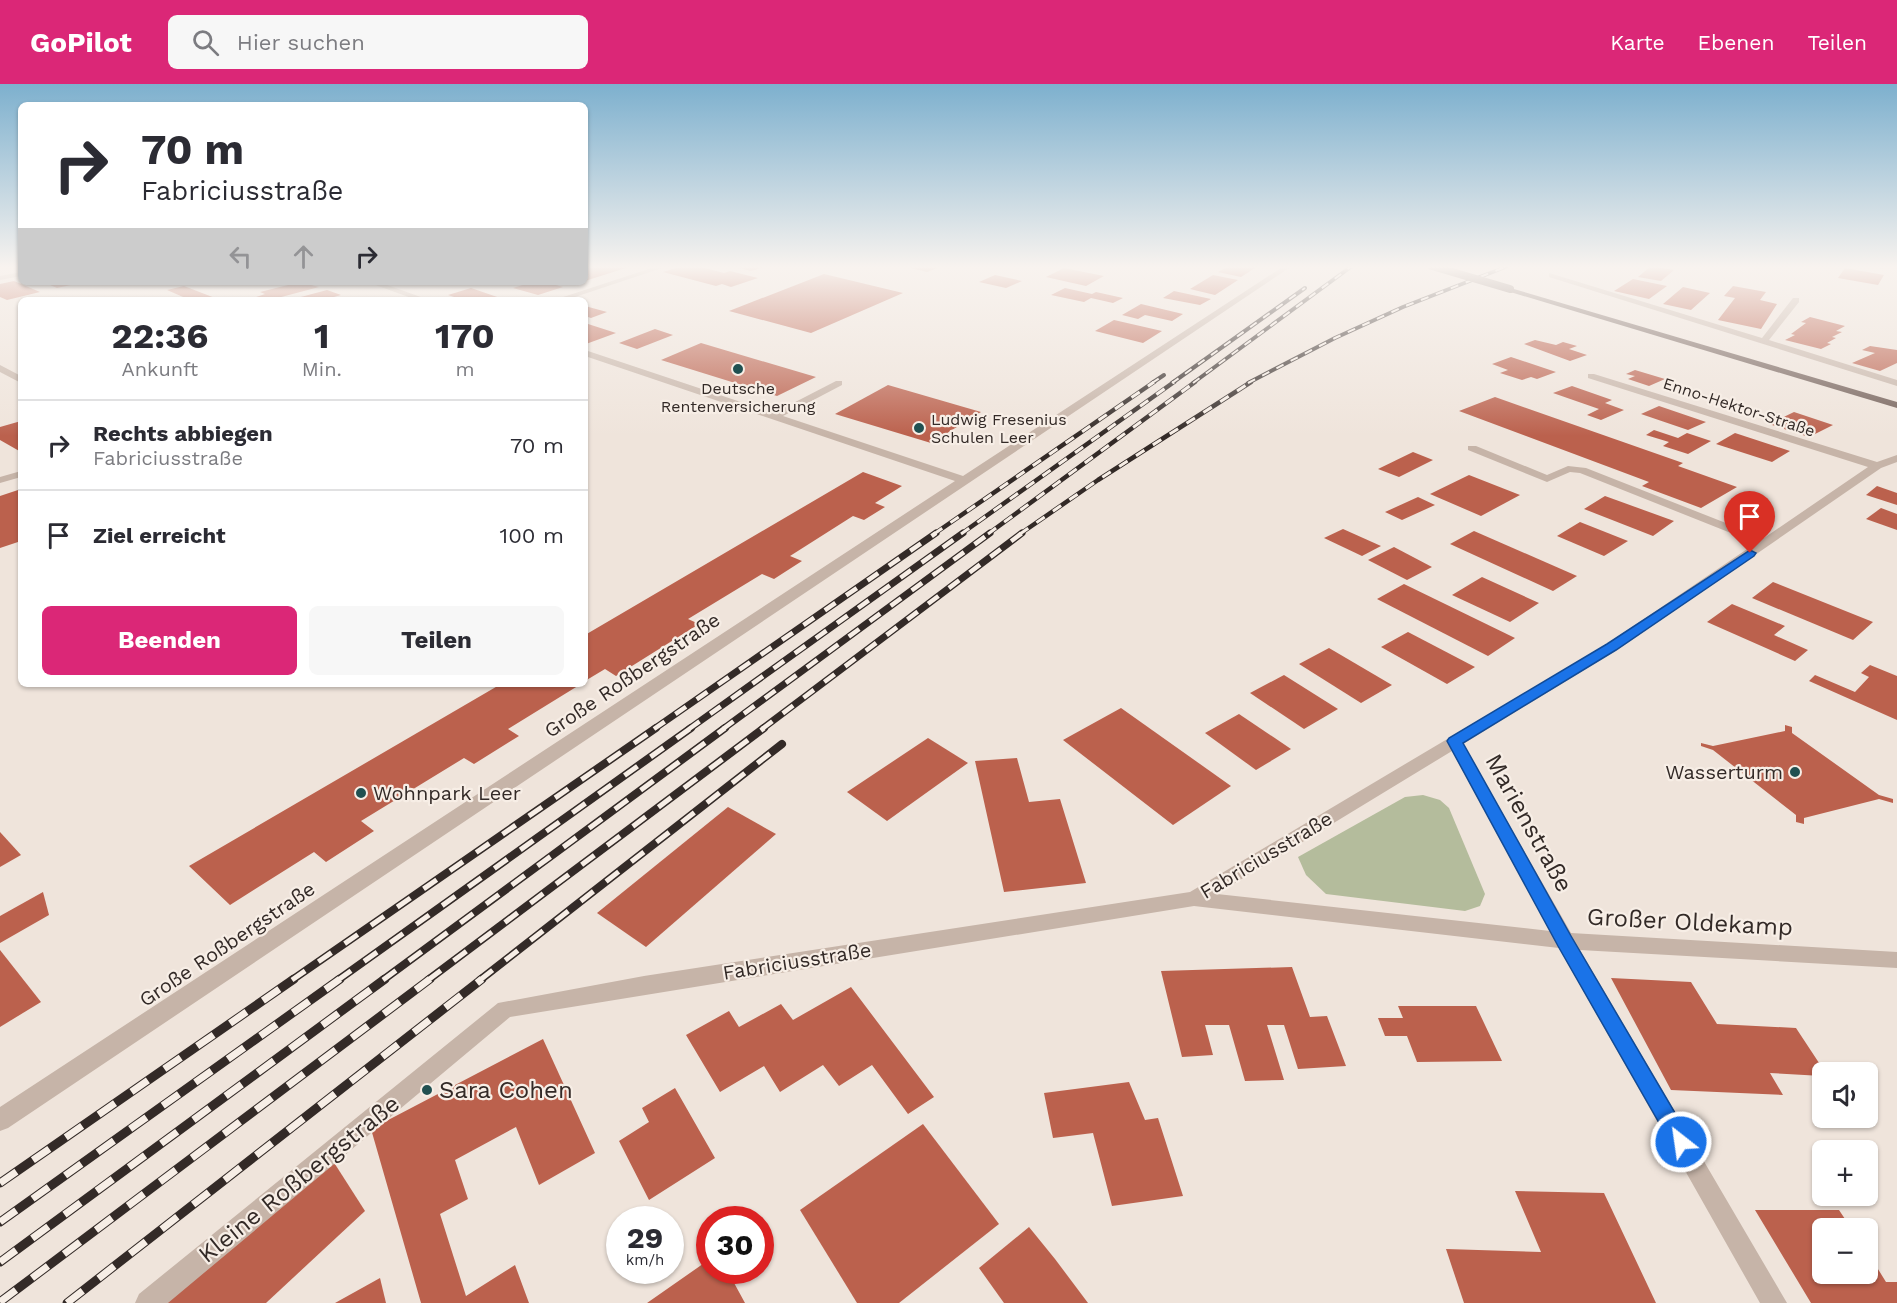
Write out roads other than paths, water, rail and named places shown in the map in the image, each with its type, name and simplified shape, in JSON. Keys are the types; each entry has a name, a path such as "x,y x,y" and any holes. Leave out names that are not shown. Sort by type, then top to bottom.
{"main road":[{"path":"1623,323 1897,405"}],"street":[{"name":"Große Roßbergstraße","path":"0,1120 1202,323"},
{"path":"1706,323 1897,382"},
{"path":"1764,341 1778,323"},
{"path":"588,354 964,480"},
{"path":"0,368 18,378"},
{"name":"Enno-Hektor-Straße","path":"1591,376 1877,466"},
{"path":"774,417 839,383"},
{"path":"1472,448 1547,479 1568,469 1582,470 1766,543"},
{"name":"Fabriciusstraße","path":"505,1009 1194,899 1612,647 1877,466 1897,458"},
{"path":"0,480 18,475"},
{"name":"Marienstraße","path":"1454,741 1565,941 1774,1303"},
{"name":"Großer Oldekamp","path":"1194,899 1565,941 1897,960"},
{"name":"Kleine Roßbergstraße","path":"148,1303 505,1009"}],"railway":[{"path":"1172,383 1256,323"},
{"path":"1193,383 1275,323"},
{"path":"1248,383 1368,323"},
{"path":"1152,383 1164,375"},
{"path":"934,534 1154,382"},
{"path":"961,534 1174,382"},
{"path":"988,534 1195,382"},
{"path":"1020,534 1098,480 1251,382"},
{"path":"654,729 936,533"},
{"path":"689,729 963,533"},
{"path":"723,729 990,533"},
{"path":"762,729 1022,533"},
{"path":"292,980 656,728"},
{"path":"338,980 691,728"},
{"path":"383,980 725,728"},
{"path":"428,980 764,728"},
{"path":"480,980 782,744"},
{"path":"0,1183 294,979"},
{"path":"0,1222 340,979"},
{"path":"0,1262 385,979"},
{"path":"0,1302 430,979"},
{"path":"67,1303 482,979"}],"place":[{"name":"Deutsche Rentenversicherung","path":"738,369"},
{"name":"Ludwig Fresenius Schulen Leer","path":"919,428"},
{"name":"Wasserturm","path":"1795,772"},
{"name":"Wohnpark Leer","path":"361,793"},
{"name":"Sara Cohen","path":"427,1090"}]}
